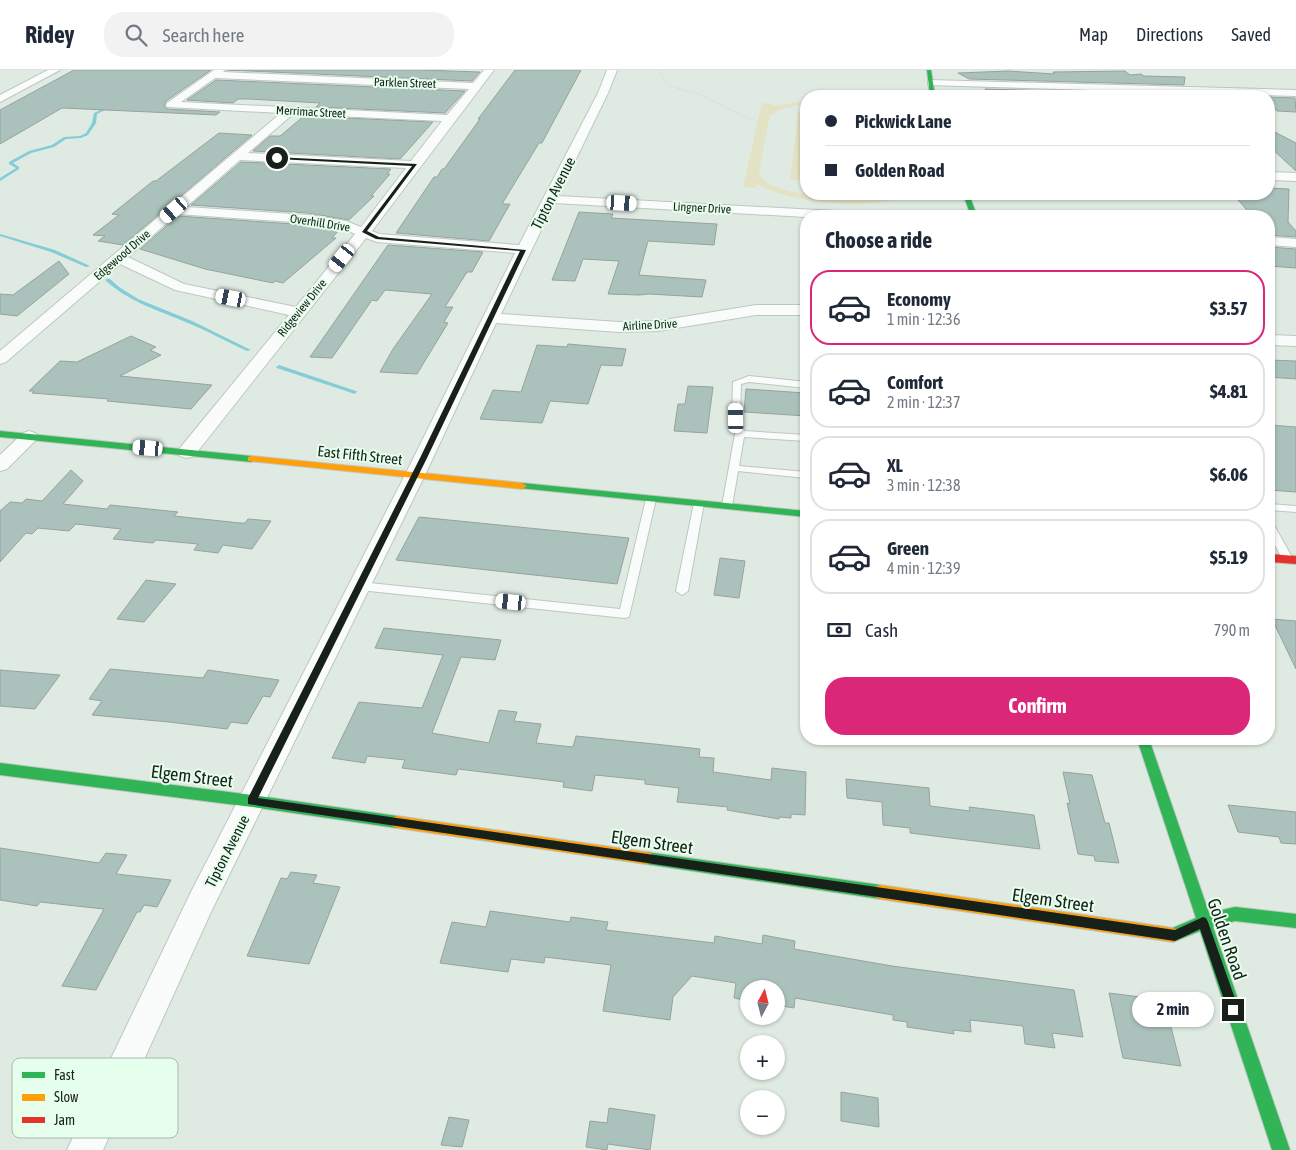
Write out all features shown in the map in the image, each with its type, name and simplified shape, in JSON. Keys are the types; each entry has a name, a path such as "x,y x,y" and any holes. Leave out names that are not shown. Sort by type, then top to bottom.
{"street":[{"path":"0,99 55,70"},
{"name":"Ridgeview Drive","path":"187,452 364,232 450,118 489,70"},
{"name":"Tipton Avenue","path":"128,1058 201,902 415,476 524,250 603,93 612,70"},
{"path":"929,70 932,90"},
{"name":"Parklen Street","path":"217,72 477,86"},
{"name":"Merrimac Street","path":"217,72 171,105 450,118"},
{"path":"931,83 1186,90"},
{"path":"1275,92 1296,93"},
{"name":"Edgewood Drive","path":"0,359 290,111"},
{"path":"237,156 415,165"},
{"path":"1275,176 1296,177"},
{"name":"Lingner Drive","path":"550,199 800,213"},
{"name":"Overhill Drive","path":"174,210 308,219 346,225 378,238 524,250"},
{"path":"1275,241 1296,243"},
{"path":"119,258 180,287 298,312"},
{"name":"Airline Drive","path":"492,318 619,327 658,326 756,310 800,310"},
{"path":"1275,340 1296,342"},
{"name":"East Fifth Street","path":"0,434 800,513"},
{"path":"0,465 28,437"},
{"path":"1275,559 1292,560"},
{"name":"Golden Road","path":"1145,745 1281,1150"},
{"name":"Elgem Street","path":"0,769 252,801 1175,935 1203,922 1235,914 1296,921"},
{"name":"Tipton Avenue","path":"85,1150 91,1138"}],"lane":[{"path":"727,506 740,434 736,418 737,382 749,379 800,384"},
{"path":"740,434 800,438"},
{"path":"734,468 800,474"},
{"path":"360,586 624,614 651,499"},
{"path":"682,591 699,504"},
{"path":"1275,507 1296,509"},
{"path":"1275,534 1292,560"}],"path":[{"path":"657,70 670,86 700,95 755,120"}],"green space":[{"path":"800,102 800,105 785,108 770,115 759,171 766,182 782,189 800,193 800,199 757,184 756,188 743,187 762,103 773,104 772,106"},
{"path":"798,112 800,112 800,181 790,180"},
{"path":"807,200 892,200 856,204"}],"building":[{"path":"74,70 211,70 166,101 164,106 167,109 220,112 216,115 62,108 0,144 0,110"},
{"path":"227,70 421,70 480,72 472,81"},
{"path":"515,70 581,70 542,143 539,143 502,204 510,204 489,241 396,233 434,177 437,177 442,169 444,169 480,119 478,119"},
{"path":"1008,71 1054,74 1053,72 1125,71 1130,75 1185,77 1184,85 969,79 958,73"},
{"path":"216,80 465,91 445,113 316,107 320,103 249,99 238,99 233,103 187,100"},
{"path":"985,89 1018,90 987,90"},
{"path":"1275,97 1295,98 1296,112 1277,111 1275,109"},
{"path":"304,116 433,122 400,159 253,151 270,136 280,136"},
{"path":"1275,132 1296,143 1296,171 1275,152"},
{"path":"219,133 252,135 123,245 98,241 105,236 93,235 119,215 112,214 153,181 156,181"},
{"path":"241,162 391,169 387,174 390,174 371,196 374,196 349,220 308,213 191,205"},
{"path":"1275,188 1289,189 1288,222 1296,231 1296,237 1275,235 1275,210 1247,210 1238,200 1275,200"},
{"path":"579,212 613,214 611,218 717,224 714,245 648,241 639,275 706,280 702,297 608,294 619,261 583,259 575,281 552,280"},
{"path":"178,216 340,229 332,238 336,238 283,283 275,281 273,283 205,269 140,249"},
{"path":"388,245 483,252 472,272 467,272 445,307 453,307 444,322 448,323 417,374 380,372 393,349 432,294 385,290 377,301 372,300 332,358 310,357"},
{"path":"1275,247 1296,249 1296,268 1275,266"},
{"path":"59,261 69,274 17,316 0,314 0,294 13,295"},
{"path":"131,336 156,347 150,350 161,355 120,376 212,385 191,409 107,401 109,399 32,393 34,391 29,391 60,361 77,362"},
{"path":"568,344 626,349 622,366 601,365 588,404 550,401 542,423 480,419 493,390 521,392 537,345 567,347"},
{"path":"1275,360 1296,361 1296,379 1275,377"},
{"path":"688,386 713,387 707,433 674,431 678,404 685,404"},
{"path":"746,389 800,393 800,416 744,412"},
{"path":"1275,425 1296,427 1296,492 1275,490"},
{"path":"71,470 83,481 63,504 107,509 110,505 178,512 174,516 240,523 245,523 248,519 271,521 252,549 223,545 218,553 194,550 198,544 156,540 153,543 113,539 121,529 76,524 69,531 38,528 32,534 26,533 0,562 0,511 10,502 22,503 26,499 42,501"},
{"path":"419,517 629,538 617,584 396,560"},
{"path":"720,558 745,561 739,598 714,595"},
{"path":"146,580 176,584 144,622 117,619"},
{"path":"1275,619 1296,621 1296,669 1275,625"},
{"path":"384,628 501,640 495,660 461,657 432,733 489,743 499,710 517,712 514,721 541,724 536,743 573,747 576,736 700,749 699,757 714,758 713,772 771,780 772,768 806,772 805,815 791,814 791,818 779,817 779,819 727,810 728,807 677,802 679,788 645,784 645,780 595,775 592,791 563,787 564,782 458,769 456,775 402,768 405,760 367,756 365,763 332,758 359,702 422,708 443,655 375,648"},
{"path":"110,669 203,678 208,670 279,680 270,697 263,696 247,724 231,722 227,729 92,715 102,701 89,699"},
{"path":"0,670 60,675 35,709 0,706"},
{"path":"1063,772 1092,775 1105,823 1109,823 1119,863 1095,861 1094,856 1078,854 1067,803 1070,804"},
{"path":"846,779 929,788 930,806 970,811 969,807 1034,815 1040,849 910,833 910,828 883,825 882,802 847,798"},
{"path":"1228,805 1296,812 1296,844 1281,843 1279,837 1238,832"},
{"path":"0,848 99,863 106,853 127,855 116,874 171,880 157,907 144,905 140,912 137,912 96,990 62,986 104,909 40,902 37,906 0,900"},
{"path":"291,872 317,875 313,883 340,887 309,964 247,956 281,878 287,879"},
{"path":"490,911 570,922 571,917 608,922 606,930 714,943 715,936 762,944 763,935 795,941 794,949 892,966 1074,990 1083,1037 1052,1033 1055,1048 1025,1044 1023,1026 970,1020 971,1032 953,1030 954,1034 907,1027 907,1022 893,1020 893,1015 795,998 794,1008 785,1006 785,980 740,980 740,999 734,998 736,983 692,976 673,997 670,1020 603,1011 611,965 545,957 544,963 511,959 508,972 440,963 452,922 486,927"},
{"path":"1109,993 1164,1000 1181,1066 1123,1058"},
{"path":"841,1092 878,1098 879,1127 841,1121"},
{"path":"609,1108 655,1115 650,1150 608,1144 607,1150 586,1147 590,1121 607,1123"},
{"path":"449,1117 469,1120 462,1147 441,1145"}],"waterway":[{"path":"0,180 18,168 10,163 30,152 53,146 65,138 81,137 87,134 94,123 95,114 109,107 107,105"},
{"path":"0,235 53,251 88,266"},
{"path":"108,280 126,295 136,300 190,322 249,350"},
{"path":"279,367 354,392"}],"traffic: fast":[{"path":"929,70 932,90"},
{"path":"968,200 972,210"},
{"path":"0,434 251,459"},
{"path":"522,486 800,513"},
{"path":"1145,745 1281,1150"},
{"path":"0,769 252,801 397,822"},
{"path":"646,858 880,892"},
{"path":"1173,935 1203,922 1235,914 1296,921"}],"traffic: slow":[{"path":"251,459 522,486"},
{"path":"397,822 646,858"},
{"path":"880,892 1173,935"}],"traffic: jam":[{"path":"1275,558 1296,560"}],"route":[{"path":"277,158 415,165 364,232 378,238 524,250 424,458 252,801 1175,935 1203,922 1233,1010"}]}
